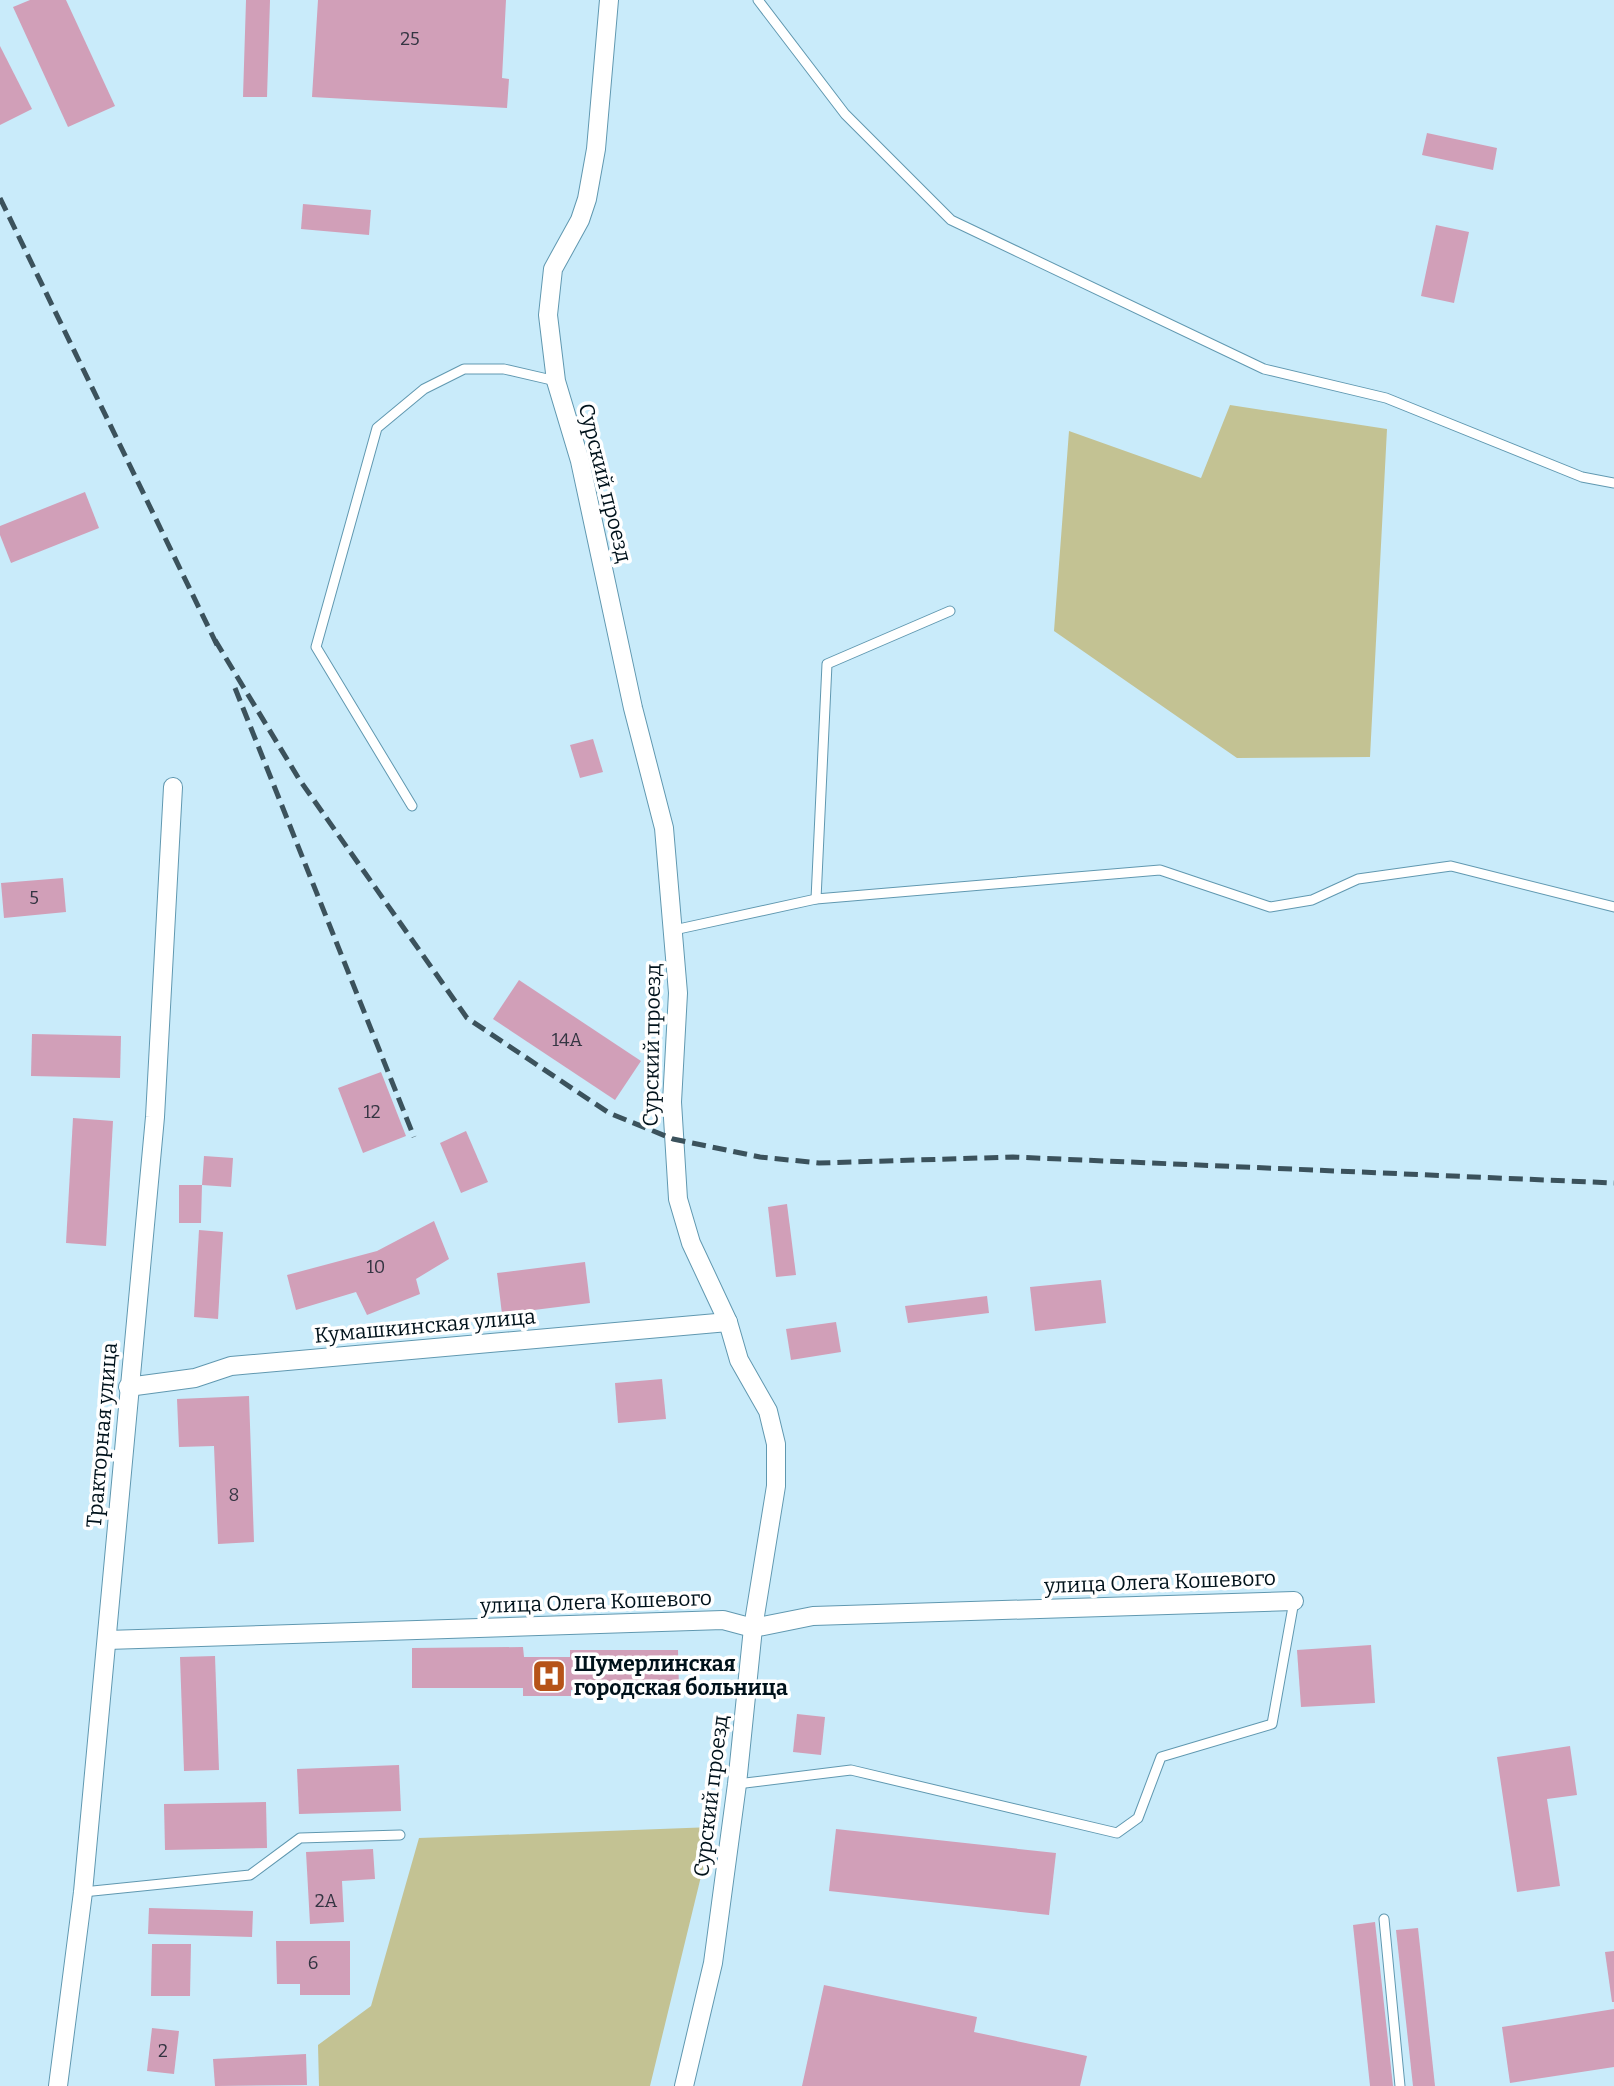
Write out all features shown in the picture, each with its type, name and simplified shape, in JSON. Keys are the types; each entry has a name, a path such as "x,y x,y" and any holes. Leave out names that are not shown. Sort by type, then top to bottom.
{"street":[{"name":"Сурский проезд","path":"609,0 596,149 586,199 580,220 553,269 548,315 555,381 580,461 633,708 664,828 678,993 672,1102 678,1199 691,1243 728,1322 739,1360 768,1411 776,1444 776,1486 753,1628 737,1784 713,1964 684,2086"},
{"name":"Тракторная улица","path":"58,2086 83,1892 155,1117 173,787"},
{"name":"Кумашкинская улица","path":"128,1387 195,1378 231,1366 728,1322"},
{"name":"улица Олега Кошевого","path":"107,1640 723,1620 753,1628 813,1616 1294,1601"}],"lane":[{"path":"758,0 845,114 951,220 1264,369 1385,398 1583,477 1614,483"},
{"path":"412,806 316,647 377,428 424,389 464,369 504,369 555,381"},
{"path":"816,899 827,664 950,611"},
{"path":"674,930 816,899 1160,870 1270,907 1312,900 1358,880 1451,866 1614,907"},
{"path":"737,1784 851,1770 1118,1833 1138,1818 1161,1757 1272,1724 1294,1601"},
{"path":"83,1892 250,1875 300,1838 400,1835"},
{"path":"1384,1919 1401,2086"}],"shaded area":[{"path":"1230,405 1387,429 1370,757 1237,758 1054,631 1069,431 1201,478"},
{"path":"713,1827 650,2086 319,2086 318,2045 371,2006 419,1838"}],"building":[{"path":"30,0 66,0 115,106 68,127 13,7"},
{"path":"246,0 270,0 267,97 243,97"},
{"path":"318,0 506,0 502,78 509,79 507,108 312,97"},
{"path":"0,46 32,109 0,125"},
{"path":"1427,133 1497,148 1493,170 1422,155"},
{"path":"303,204 371,210 369,235 301,229"},
{"path":"1436,225 1469,232 1454,303 1421,296"},
{"path":"85,492 99,528 11,563 0,535 0,526"},
{"path":"593,739 603,772 580,778 570,745"},
{"path":"63,878 66,912 4,918 1,883"},
{"path":"519,980 641,1061 615,1100 493,1019"},
{"path":"32,1034 121,1036 120,1078 31,1076"},
{"path":"381,1072 406,1136 363,1153 338,1088"},
{"path":"73,1118 113,1121 106,1246 66,1243"},
{"path":"466,1131 488,1182 461,1193 440,1143"},
{"path":"204,1156 233,1158 231,1187 202,1185"},
{"path":"179,1185 202,1185 201,1223 179,1223"},
{"path":"787,1204 796,1275 776,1277 768,1207"},
{"path":"434,1221 449,1259 416,1279 420,1294 367,1315 356,1292 296,1310 287,1275 377,1251"},
{"path":"199,1230 223,1232 218,1319 194,1317"},
{"path":"585,1262 590,1303 502,1314 497,1273"},
{"path":"1101,1280 1106,1323 1035,1331 1030,1287"},
{"path":"987,1296 989,1313 908,1323 905,1306"},
{"path":"836,1322 841,1352 791,1360 786,1329"},
{"path":"662,1379 666,1419 618,1423 615,1383"},
{"path":"249,1396 254,1542 218,1544 214,1446 179,1447 177,1399"},
{"path":"1371,1645 1375,1703 1301,1707 1297,1650"},
{"path":"523,1647 524,1657 570,1657 570,1650 678,1650 679,1690 571,1690 571,1696 523,1696 523,1688 412,1688 412,1648"},
{"path":"215,1656 219,1770 184,1771 180,1657"},
{"path":"797,1714 825,1717 821,1755 793,1752"},
{"path":"1570,1746 1577,1795 1547,1799 1560,1886 1517,1892 1497,1757"},
{"path":"399,1765 401,1811 299,1814 297,1769"},
{"path":"266,1802 267,1848 165,1850 164,1804"},
{"path":"836,1829 1056,1853 1049,1915 829,1891"},
{"path":"373,1849 375,1879 342,1881 344,1922 310,1924 306,1852"},
{"path":"149,1908 253,1911 252,1937 148,1934"},
{"path":"1375,1922 1393,2086 1370,2086 1353,1925"},
{"path":"1418,1928 1435,2086 1413,2086 1396,1930"},
{"path":"276,1941 350,1941 350,1995 300,1995 300,1984 277,1984"},
{"path":"152,1944 191,1944 190,1996 151,1996"},
{"path":"1614,1951 1614,2002 1612,2002 1605,1952"},
{"path":"824,1985 977,2017 974,2032 1087,2056 1080,2086 802,2086"},
{"path":"1614,2009 1614,2067 1510,2083 1502,2027"},
{"path":"152,2028 179,2031 174,2074 147,2071"},
{"path":"306,2054 307,2085 215,2086 213,2059"}],"railway":[{"path":"0,198 219,649"},
{"path":"215,640 299,779 467,1018 609,1113 673,1139 760,1157 819,1163 1013,1157 1614,1183"},
{"path":"235,688 414,1137"}],"place":[{"name":"Шумерлинская городская больница","path":"549,1676"}]}
